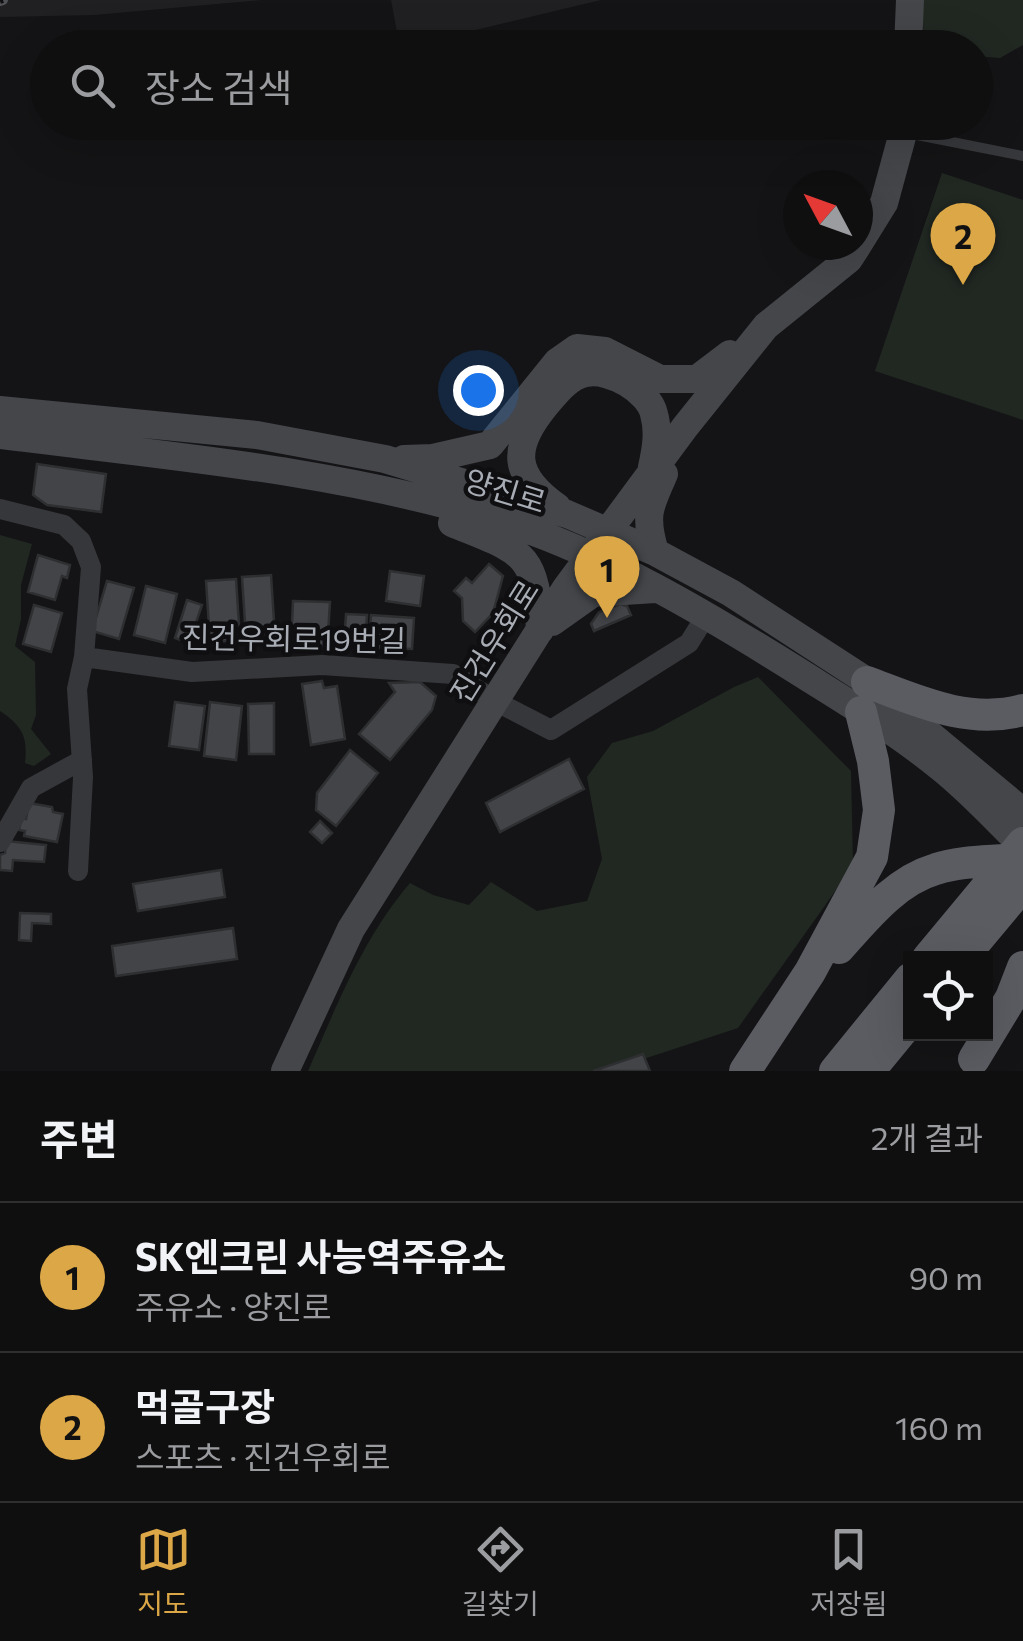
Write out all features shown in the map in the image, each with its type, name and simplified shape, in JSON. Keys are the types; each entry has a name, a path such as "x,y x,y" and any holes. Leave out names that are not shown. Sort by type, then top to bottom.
{"highway":[{"path":"746,1071 810,972 872,858 879,810 864,697 944,711 1003,715 1023,710"},
{"path":"967,951 1006,892 1023,844"},
{"path":"776,1025 870,912 902,884 934,869 1023,858"},
{"path":"936,951 1006,892"},
{"path":"967,1065 1011,998 1023,967"},
{"path":"834,1071 903,988"},
{"path":"967,1065 1023,1022"},
{"path":"869,1071 903,1030"}],"main road":[{"path":"909,30 910,0"},
{"name":"진건우회로","path":"873,221 884,204 903,140"},
{"name":"진건우회로","path":"286,1071 351,928 590,555 766,326 848,260"},
{"path":"384,459 434,458 490,445 557,362 576,348 604,351 660,379 697,379 766,326"},
{"path":"566,514 534,490 521,466 520,444 530,424 570,379 596,372 618,379 635,388 654,410 658,441 651,474"},
{"name":"양진로","path":"0,410 257,435 384,459 566,514 655,552 731,593 864,697 1023,812"},
{"path":"655,552 647,526 648,508 685,427"},
{"name":"양진로","path":"0,435 307,476 500,520 590,555 864,697 1023,844"},
{"path":"414,498 435,516 506,546 528,563 538,588 540,630"},
{"path":"540,630 593,593 656,589"}],"street":[{"path":"0,509 64,525 82,541 91,567 84,658 77,689 82,760 78,871"},
{"name":"진건우회로19번길","path":"84,658 192,672 322,665 452,674 551,730 689,642 707,614"},
{"path":"0,842 31,788 82,760"}],"lane":[{"path":"956,140 1023,156"}],"shaded area":[{"path":"0,0 263,0 94,15 0,17"},
{"path":"391,0 601,0 475,30 397,30"},
{"path":"922,0 1023,0 1023,45 1000,58 993,57 993,30 923,30"},
{"path":"942,173 1023,200 1023,420 875,371"},
{"path":"0,535 32,544 21,585 21,619 15,646 35,662 36,715 31,729 51,754 34,766 25,763 22,732 0,711"},
{"path":"758,677 851,771 853,866 738,1028 607,1071 308,1071 365,949 410,883 433,895 469,905 491,882 537,911 587,901 602,859 587,777 612,743 653,731"}],"building":[{"path":"37,464 106,474 101,512 47,505 33,495"},
{"path":"38,555 70,565 67,578 62,576 55,600 28,592"},
{"path":"489,564 503,576 493,613 475,632 463,621 462,598 454,591 466,578 472,583"},
{"path":"390,571 424,576 420,606 386,601"},
{"path":"271,575 275,636 246,638 242,577"},
{"path":"236,579 240,640 210,642 206,581"},
{"path":"107,581 134,588 119,639 92,631"},
{"path":"146,586 177,594 165,643 134,635"},
{"path":"187,600 202,605 189,643 175,638"},
{"path":"293,601 330,602 327,650 291,648"},
{"path":"620,604 627,606 631,615 594,631 591,624 599,612"},
{"path":"34,605 62,613 51,652 23,644"},
{"path":"346,614 367,615 365,646 344,644"},
{"path":"371,615 414,618 412,649 369,647"},
{"path":"322,681 324,688 337,686 345,739 311,745 302,684"},
{"path":"420,682 436,696 432,710 390,760 359,734 395,692 389,683"},
{"path":"175,702 205,706 199,750 169,746"},
{"path":"210,702 242,706 236,760 204,756"},
{"path":"274,703 274,754 249,754 248,704"},
{"path":"350,750 378,773 336,826 316,810 317,793"},
{"path":"569,759 584,789 500,832 486,803"},
{"path":"29,803 52,807 53,812 63,814 57,842 24,836 25,831 19,830"},
{"path":"320,821 332,833 322,843 310,832"},
{"path":"6,841 46,845 44,862 13,860 12,871 0,870 0,855 5,853"},
{"path":"221,870 225,897 138,911 133,884"},
{"path":"20,913 51,914 51,924 32,923 31,941 19,940"},
{"path":"233,928 237,959 116,976 112,946"},
{"path":"643,1054 650,1071 593,1071"}],"place":[{"name":"먹골구장","path":"963,285"},
{"name":"SK엔크린 사능역주유소","path":"607,618"}]}
